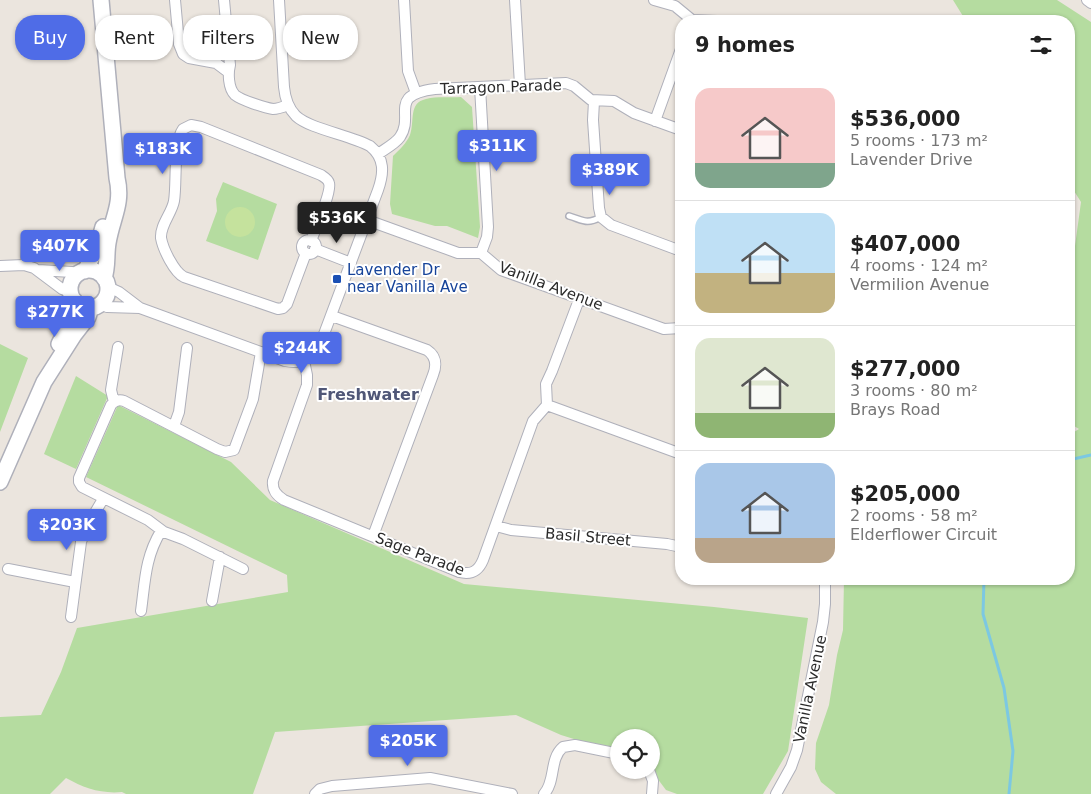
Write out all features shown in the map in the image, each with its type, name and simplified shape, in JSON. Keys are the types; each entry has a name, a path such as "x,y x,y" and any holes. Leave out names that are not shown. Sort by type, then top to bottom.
{"main road":[{"path":"0,482 44,382 74,335 96,306 105,299 109,236 120,199 120,191 117,178 101,0"},
{"path":"44,382 46,367 68,326 72,282 81,273 98,245 112,189 117,178"},
{"path":"81,273 95,271 106,282"},
{"path":"72,296 81,306 96,306"}],"street":[{"path":"175,0 179,44 183,54 189,58 216,63 228,72"},
{"path":"224,0 225,15"},
{"path":"106,282 140,308 285,361 304,361 318,350 381,181 382,163 378,154 366,144 301,120 288,105 284,87 279,0"},
{"path":"378,154 400,137 404,128 406,104 411,96 416,93 408,71 404,0"},
{"path":"515,0 520,85"},
{"path":"654,0 675,6 685,15"},
{"path":"1087,0 1091,3"},
{"path":"216,63 219,60"},
{"path":"229,60 228,72 231,88 238,97 270,108 280,108 288,105"},
{"path":"655,121 675,66"},
{"name":"Tarragon Parade","path":"416,93 435,89 566,83 574,86 594,101"},
{"path":"480,87 488,227 482,253"},
{"path":"675,128 630,112 614,101 594,101 593,120 601,217 611,225 675,249"},
{"path":"188,126 197,126 324,177 329,184 329,192 311,248 287,304 280,309 272,308 177,273 161,234 174,202 181,131 188,126"},
{"name":"Vanilla Avenue","path":"367,220 458,253 482,253 501,270 580,297 664,330 675,329"},
{"path":"311,248 351,263"},
{"path":"0,266 24,266 38,270 81,273"},
{"path":"38,270 72,296"},
{"path":"580,297 547,381 547,405 675,452"},
{"path":"96,306 140,308"},
{"path":"332,316 427,350 433,356 436,364 373,536"},
{"path":"114,402 111,390 118,348"},
{"path":"174,426 179,412 187,348"},
{"path":"243,568 184,539 161,531 148,520 82,487 79,478 109,409 114,402 119,400 217,449 225,452 234,450 253,399 261,352"},
{"name":"Sage Parade","path":"304,361 307,385 274,477 272,484 274,490 284,500 459,572 471,573 476,571 481,565 533,421 547,405"},
{"path":"71,617 83,535 103,499"},
{"name":"Basil Street","path":"496,526 511,530 675,546"},
{"path":"141,611 148,559 161,531"},
{"path":"212,601 220,557"},
{"path":"8,568 75,582"},
{"name":"Vanilla Avenue","path":"776,794 791,767 797,750 823,622 824,585"},
{"path":"544,794 550,785 556,757 563,747 575,745 610,752"},
{"path":"315,794 323,788 332,786 430,778 512,794"},
{"path":"652,779 652,794"}],"lane":[{"path":"569,216 586,222 592,222 601,217"},
{"path":"24,245 24,266"}],"green space":[{"path":"953,0 1057,0 1091,22 1091,794 836,794 821,782 815,769 816,743 829,705 843,630 844,585 1075,585 1075,431 1079,429 1075,427 1075,246 1081,202 1075,192 1075,15 962,15"},
{"path":"461,97 472,107 480,227 478,238 447,226 435,226 392,214 390,204 393,156 405,144 410,135 414,108 420,101 430,98"},
{"path":"223,182 277,204 258,260 206,241 217,211 216,199"},
{"path":"240,207 251,211 255,222 251,233 240,237 229,233 225,222 229,211"},
{"path":"0,344 28,358 0,432"},
{"path":"76,376 108,396 76,469 44,454"},
{"path":"118,405 231,462 270,500 464,584 714,607 808,618 788,751 763,794 677,794 666,790 658,779 660,779 660,729 610,729 610,750 561,735 516,715 275,732 253,794 126,794 93,789 79,785 66,778 50,794 0,794 0,717 41,715 61,672 77,628 288,592 287,575 86,477"}],"waterway":[{"path":"1075,459 1091,455"},
{"path":"984,585 983,614 1004,688 1013,751 1009,794"}],"place":[{"name":"Lavender Dr near Vanilla Ave","path":"337,279"}],"district":[{"name":"Freshwater","path":"368,394"}]}
